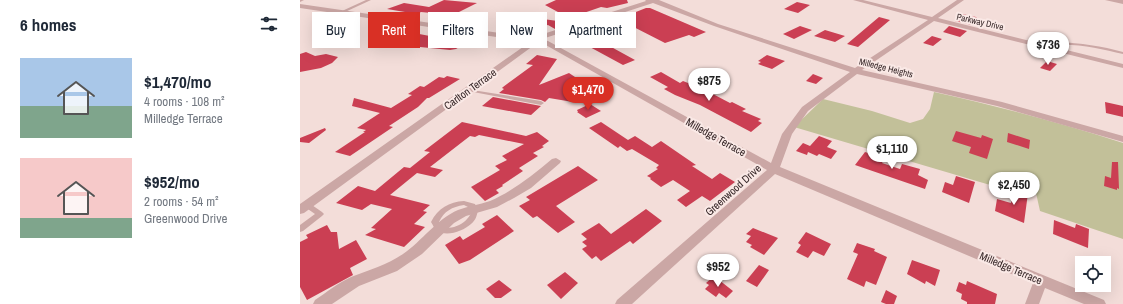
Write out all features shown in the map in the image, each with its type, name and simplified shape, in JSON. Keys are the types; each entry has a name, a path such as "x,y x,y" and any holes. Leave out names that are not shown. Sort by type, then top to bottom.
{"street":[{"name":"Carlton Terrace","path":"547,34 652,0"},
{"name":"Milledge Heights","path":"652,0 716,25 856,71 1006,106 1123,139"},
{"name":"Parkway Drive","path":"856,0 1123,66"},
{"name":"Greenwood Drive","path":"622,304 774,169 788,134 805,109 856,71 961,0"},
{"path":"1108,0 1123,2"},
{"name":"Milledge Terrace","path":"300,6 344,11 496,34"},
{"name":"Milledge Terrace","path":"547,43 774,169 1099,304"},
{"name":"Carlton Terrace","path":"303,208 525,48"},
{"path":"320,304 354,282 392,267 407,258 418,250 439,229 462,213 493,204 519,190 556,161"},
{"path":"1032,304 1041,280"}],"lane":[{"path":"344,11 369,0"},
{"path":"1042,46 1051,44 1098,47 1123,53"},
{"path":"468,90 541,103"},
{"path":"300,229 320,214 303,208"}],"shaded area":[{"path":"934,92 1029,115 1123,143 1123,239 1040,211 1036,193 1017,186 1007,190 794,127 823,99 872,111 910,123 923,119 930,109"}],"building":[{"path":"444,0 477,3 459,12 405,12 387,9 404,3 429,7"},
{"path":"556,0 627,0 628,3 607,8 601,7 586,12 558,12 545,5"},
{"path":"797,2 810,5 798,13 784,9"},
{"path":"650,8 706,32 694,37 689,35 665,43 636,28 636,12"},
{"path":"962,14 976,17 978,19 972,25 955,21"},
{"path":"879,17 890,20 858,47 847,44"},
{"path":"547,20 555,21 555,29 548,25"},
{"path":"800,26 812,30 794,39 783,34"},
{"path":"949,26 967,31 960,37 943,32"},
{"path":"825,30 845,36 835,42 814,36"},
{"path":"420,34 428,36 428,48 420,47"},
{"path":"932,36 942,39 933,46 923,43"},
{"path":"430,48 458,48 450,50"},
{"path":"592,48 613,48 635,60 623,65"},
{"path":"306,52 315,56 326,54 338,57 332,63 321,68 300,72 300,54"},
{"path":"537,55 557,59 539,85 569,73 596,91 573,102 549,98 545,102 499,93 504,89 502,88 503,87 533,65 526,64"},
{"path":"767,55 785,61 772,69 758,64 761,62 758,61"},
{"path":"1047,61 1057,64 1050,71 1040,68"},
{"path":"661,72 680,83 683,81 688,83 690,82 730,103 732,102 746,109 742,111 761,119 758,121 762,123 751,132 700,105 675,95 664,89 668,87 650,77"},
{"path":"813,74 823,78 816,84 806,81"},
{"path":"447,76 460,79 427,98 418,107 389,126 393,127 350,156 335,152 365,132 363,132 366,130 357,128 380,113 352,106 354,98 391,108 412,95 408,94 420,86 424,87 439,77 444,78"},
{"path":"493,97 541,106 531,115 482,106"},
{"path":"1105,102 1123,106 1123,117 1106,113"},
{"path":"590,104 601,111 586,118 577,112 577,110"},
{"path":"462,122 526,136 537,132 549,141 542,146 544,147 533,153 538,156 519,168 523,171 496,190 499,193 485,201 471,187 500,170 495,166 507,160 502,156 524,144 479,135 475,137 470,136 430,167 443,170 435,177 417,173 390,195 430,205 423,211 427,212 414,224 425,227 404,247 365,235 376,229 371,228 392,209 371,204 362,210 336,203 358,186 375,191 404,167 410,168 430,152 424,151"},
{"path":"601,122 628,140 635,136 652,147 661,141 696,165 692,166 712,179 720,173 735,182 710,201 702,196 686,207 677,200 690,191 673,180 661,187 650,179 651,178 647,176 658,169 656,168 659,165 632,149 627,151 620,146 618,148 589,128"},
{"path":"325,128 326,130 309,143 300,142 300,138"},
{"path":"956,131 981,138 982,135 993,139 987,159 969,153 971,147 952,141"},
{"path":"1008,133 1030,140 1029,149 1007,142"},
{"path":"819,136 832,141 827,147 837,151 831,159 819,154 817,156 808,152 807,155 796,151 803,143 810,146"},
{"path":"865,152 885,158 882,163 900,169 902,164 920,169 918,175 928,180 925,189 855,165"},
{"path":"1112,162 1118,162 1119,189 1117,188 1117,190 1104,186 1105,176 1111,178"},
{"path":"578,166 598,180 556,206 575,222 558,233 537,216 533,218 519,206 530,200 526,197"},
{"path":"956,176 975,182 969,203 942,192 945,182 953,185"},
{"path":"1013,188 1028,193 1024,223 995,211 997,199 1011,203"},
{"path":"646,209 662,221 633,244 630,241 601,261 596,256 592,259 582,249 587,246 582,242 587,239 581,234 599,223 611,234"},
{"path":"497,215 514,231 470,260 459,264 445,245 460,236 463,240 485,227 482,224"},
{"path":"1054,220 1075,228 1076,224 1089,229 1088,248 1053,234"},
{"path":"327,225 331,232 337,232 339,249 356,240 367,259 350,268 353,275 307,300 300,287 300,242 308,238 306,235"},
{"path":"753,228 778,238 764,255 750,247 752,245 746,242 751,236 746,234"},
{"path":"806,232 831,244 824,256 813,251 808,258 796,252 801,245 798,243"},
{"path":"857,243 875,249 874,251 887,257 876,285 866,281 864,287 847,279 858,254 853,252"},
{"path":"912,260 940,270 935,286 926,281 925,284 907,274"},
{"path":"759,265 769,270 757,287 746,281"},
{"path":"565,272 578,283 561,299 547,285"},
{"path":"714,276 733,291 726,298 719,293 716,297 705,289 709,285 706,283"},
{"path":"499,280 512,290 501,298 495,298 486,289"},
{"path":"967,281 997,294 995,304 967,304 967,302 961,299 962,294 956,291 959,282 966,285"},
{"path":"886,290 897,296 894,304 886,304 881,302"}]}
